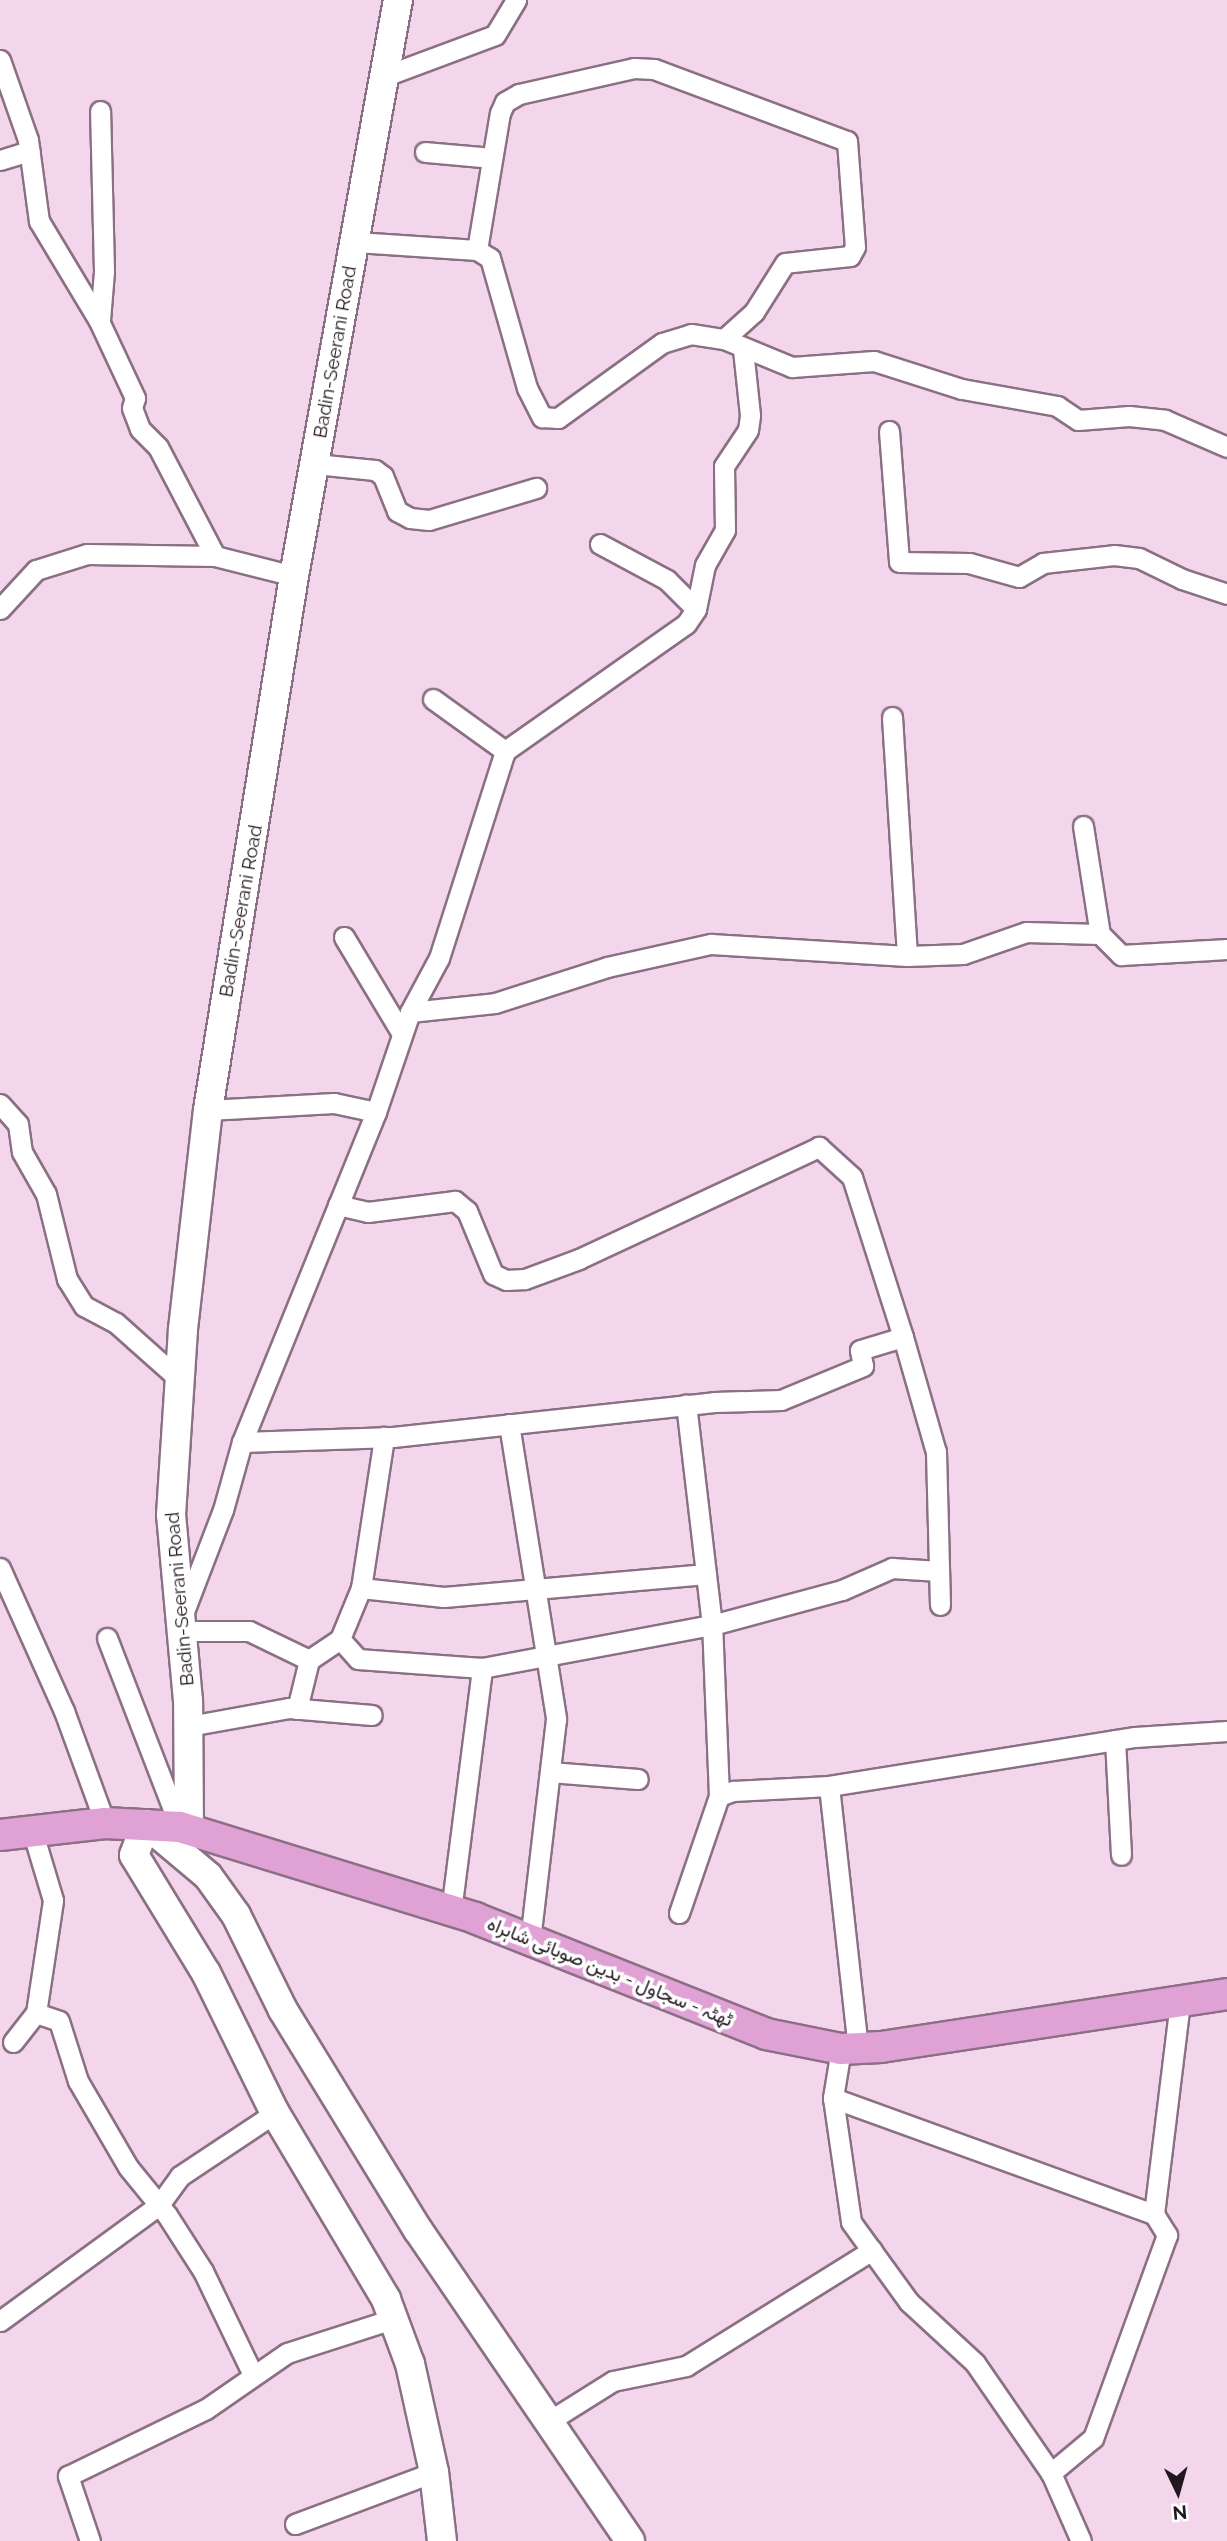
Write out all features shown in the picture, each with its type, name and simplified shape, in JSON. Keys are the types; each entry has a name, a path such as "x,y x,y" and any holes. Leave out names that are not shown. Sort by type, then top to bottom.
{"main road":[{"name":"ٹھٹہ - سجاول - بدین صوبائی شاہراہ","path":"0,1835 106,1823 184,1828 451,1911 766,2034 849,2049 1227,1994"}],"street":[{"name":"Badin-Seerani Road","path":"184,1828 189,1726 172,1515 180,1380 208,1110 294,576 398,0"},
{"path":"384,76 495,35 516,0"},
{"path":"0,60 30,150 40,222 99,321 135,398 132,408 140,429 158,447 215,556"},
{"path":"477,250 492,158 505,102 519,94 634,68 654,69 737,97 847,142 855,247 850,256 785,263 754,312 724,339"},
{"path":"99,321 104,271 100,111"},
{"path":"0,160 30,150"},
{"path":"425,152 492,158"},
{"path":"356,242 477,250 490,258 527,388 542,417 558,418 662,343 691,334 724,339 743,350 792,367 874,362 962,389 1057,406 1078,420 1129,416 1165,420 1227,447"},
{"path":"309,1660 249,1631 182,1623 223,1510 242,1442 376,1112 410,1012 439,958 505,751 686,624 696,609 705,565 725,530 724,466 749,422 743,350"},
{"path":"889,431 899,562 969,563 1019,577 1043,563 1114,555 1139,558 1182,579 1227,594"},
{"path":"315,464 375,470 383,476 397,511 410,519 429,520 536,488"},
{"path":"600,544 667,580 696,609"},
{"path":"0,609 36,570 87,554 215,556 294,576"},
{"path":"433,699 505,751"},
{"path":"892,717 907,956"},
{"path":"1083,826 1100,934 1121,955 1227,949"},
{"path":"410,1012 495,1003 607,967 711,944 907,956 963,954 1026,932 1100,934"},
{"path":"344,937 402,1034"},
{"path":"208,1110 334,1103 376,1112"},
{"path":"0,1104 18,1124 22,1152 46,1194 67,1279 84,1306 116,1323 180,1380"},
{"path":"338,1205 369,1212 455,1202 467,1211 493,1274 506,1280 525,1279 579,1259 819,1147 852,1177 936,1452 940,1605"},
{"path":"242,1442 384,1437 686,1405 781,1400 863,1366 860,1350 903,1337"},
{"path":"679,1913 719,1796 712,1625 686,1405"},
{"path":"509,1424 556,1719 530,1940"},
{"path":"297,1709 309,1660 340,1639 361,1588 384,1437"},
{"path":"0,1568 64,1711 106,1823"},
{"path":"340,1639 358,1659 482,1668 712,1625 842,1590 892,1568 939,1571"},
{"path":"361,1588 444,1597 706,1574"},
{"path":"107,1638 184,1828"},
{"path":"451,1911 482,1668"},
{"path":"189,1726 297,1709 372,1715"},
{"path":"719,1796 733,1791 830,1786 1115,1740 1227,1731"},
{"path":"1115,1740 1121,1855"},
{"path":"550,1772 638,1779"},
{"path":"830,1786 849,2049 833,2098 851,2222 909,2302 975,2363 1051,2473 1081,2541"},
{"path":"442,2541 433,2472 410,2364 393,2319 361,2253 275,2113 206,1973 134,1855 146,1824 208,1875 236,1915 283,2010 333,2093 546,2423 630,2541"},
{"path":"13,2042 36,2013 53,1900 32,1830"},
{"path":"1154,2214 1181,2001"},
{"path":"36,2013 59,2021 78,2081 128,2167 159,2205 203,2271 253,2375"},
{"path":"833,2098 1154,2214 1167,2235 1093,2438 1051,2473"},
{"path":"0,2321 159,2205 180,2176 275,2113"},
{"path":"546,2423 613,2382 686,2366 872,2250"},
{"path":"90,2541 68,2476 206,2409 287,2353 393,2319"},
{"path":"295,2524 433,2472"}]}
